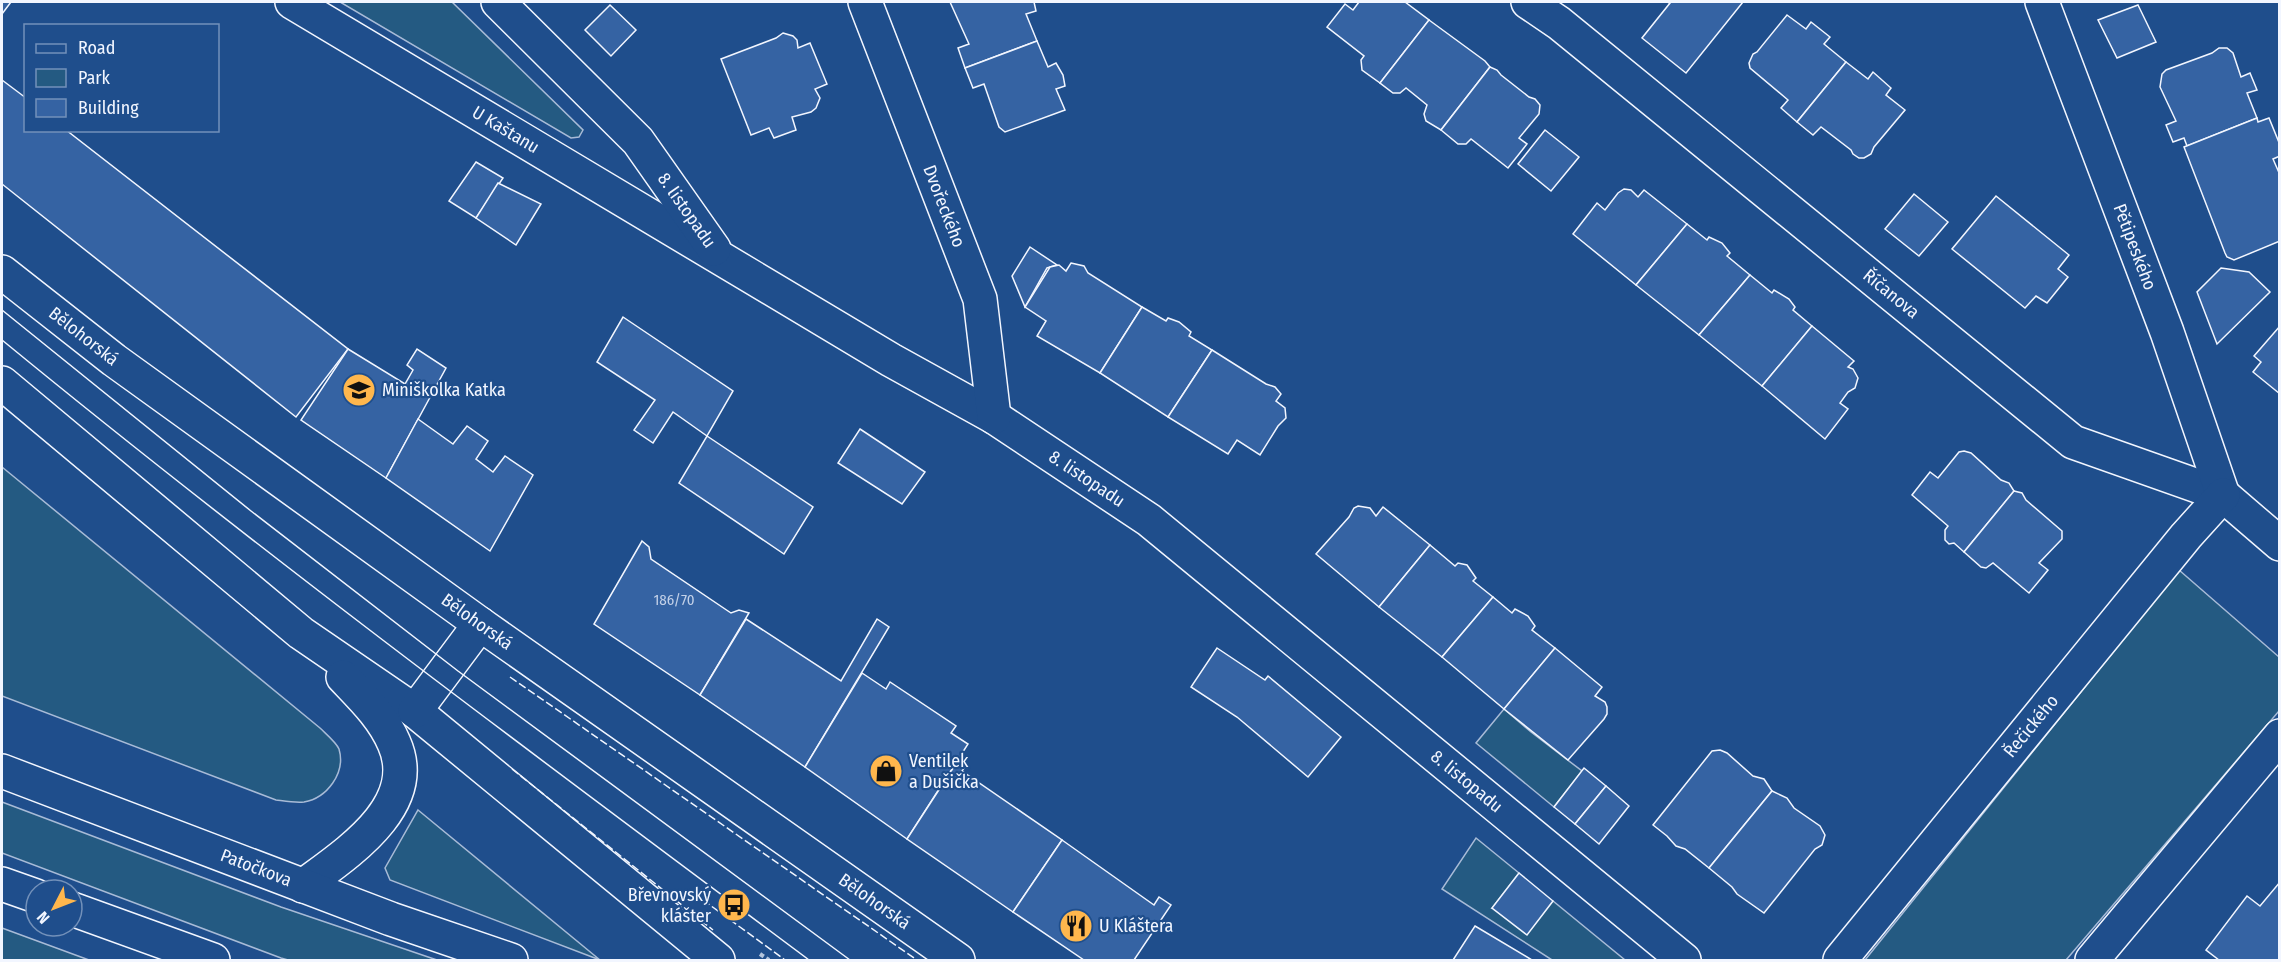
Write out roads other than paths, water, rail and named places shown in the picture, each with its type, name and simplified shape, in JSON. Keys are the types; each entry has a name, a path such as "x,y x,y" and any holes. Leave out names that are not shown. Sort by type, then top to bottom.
{"street":[{"name":"U Kaštanu","path":"292,2 720,258"},
{"name":"8. listopadu","path":"498,2 638,141 720,258 891,360 994,417 1149,520 1684,960"},
{"name":"Dvořeckého","path":"865,2 980,299 994,417"},
{"name":"Říčanova","path":"1528,2 1568,30 2073,442 2223,495 2280,544"},
{"name":"Pětipeského","path":"2042,2 2167,332 2223,495"},
{"name":"Bělohorská","path":"2,272 114,360 480,624 958,960"},
{"path":"2,383 300,633 415,711 718,960"},
{"name":"Řečického","path":"1840,960 2186,536 2223,495"},
{"path":"415,711 480,624"},
{"path":"300,633 380,719 394,743 400,761 401,776 384,815 369,833 351,850 303,886"},
{"path":"2092,960 2280,736"},
{"name":"Patočkova","path":"2,771 391,919 511,960"},
{"path":"2,884 24,892"},
{"path":"84,913 213,960"}],"tram line":[{"path":"2,310 251,511 458,671 850,960"},
{"path":"2,340 301,577 809,960"}],"place":[{"name":"Miniškolka Katka","path":"359,390"},
{"name":"Ventilek a Dušička","path":"886,771"},
{"name":"Břevnovský klášter","path":"734,905"},
{"name":"U Kláštera","path":"1076,926"}]}
